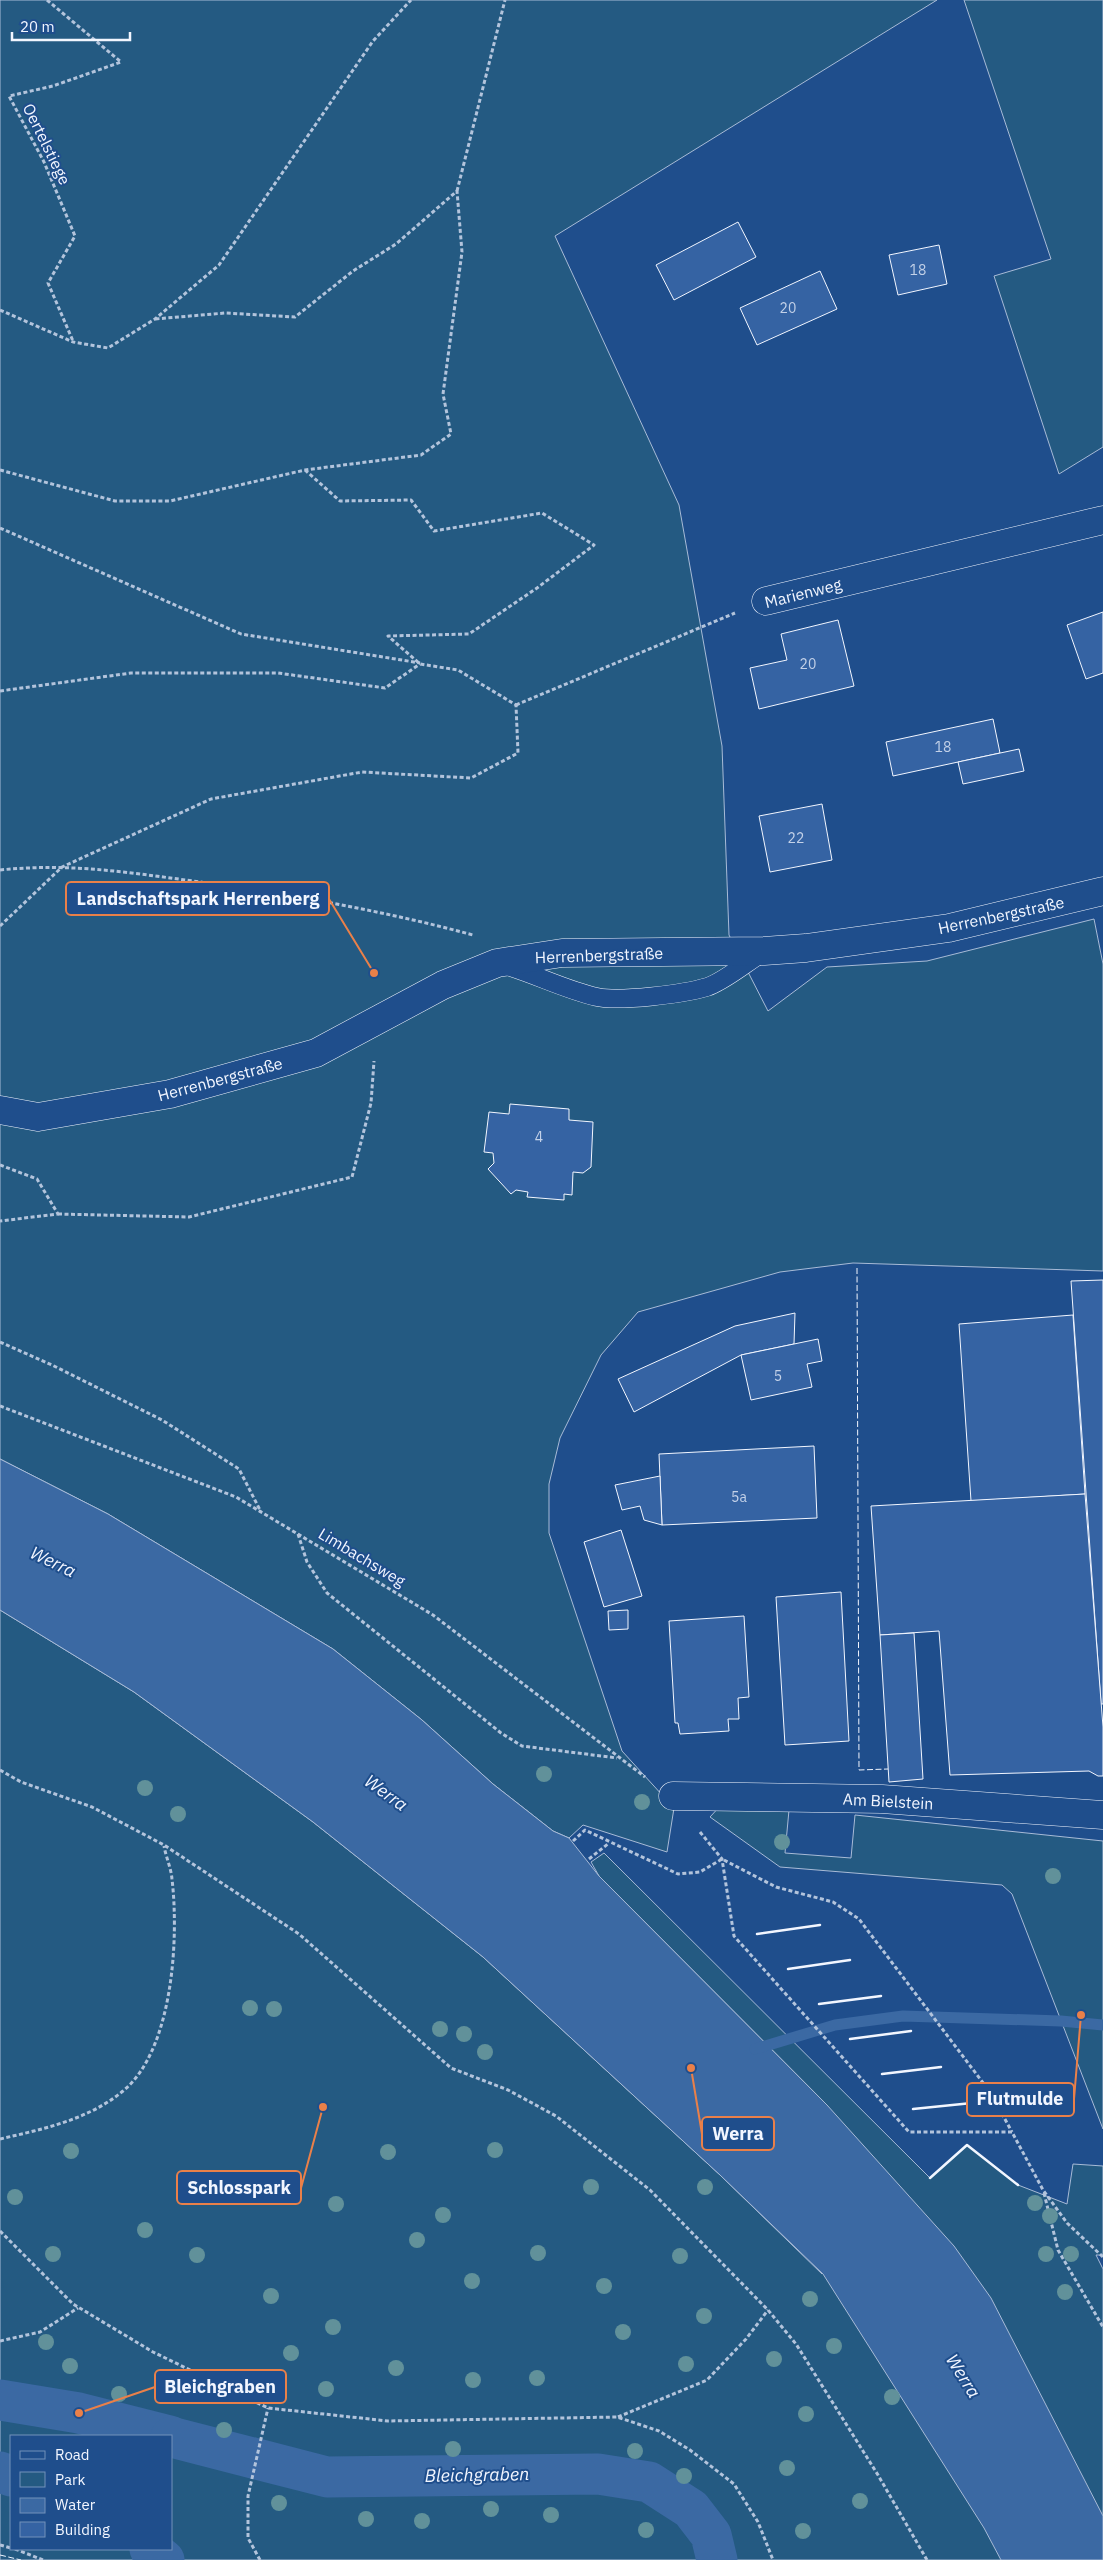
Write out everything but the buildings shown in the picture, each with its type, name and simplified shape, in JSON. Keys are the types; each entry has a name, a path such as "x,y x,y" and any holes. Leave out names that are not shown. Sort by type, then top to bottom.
{"street":[{"name":"Marienweg","path":"766,601 1103,520"},
{"name":"Herrenbergstraße","path":"0,1110 38,1117 170,1094 316,1052 443,985 497,963 562,954 764,951 806,948 949,928 1103,892"},
{"name":"Am Bielstein","path":"673,1796 882,1799 1103,1815"}],"lane":[{"path":"497,963 532,973 570,990 599,998 634,999 708,987 764,951"}],"path":[{"name":"Oertelstiege","path":"47,0 121,62 53,86 9,96 44,162 74,236 48,284 73,342"},
{"path":"0,310 73,342 108,348 155,319 219,265 373,41 411,0"},
{"path":"0,470 115,500 170,500 305,470 421,455 451,434 443,394 462,252 457,191 505,0"},
{"path":"155,319 225,313 295,317 353,271 396,244 457,191"},
{"path":"305,470 340,501 411,500 434,531 542,513 594,545 537,588 470,634 388,636 420,664"},
{"path":"0,528 241,634 458,670 516,705 518,753 471,778 362,772 211,799 62,867 0,926"},
{"name":"Marienweg","path":"516,705 698,627 766,601"},
{"path":"0,691 131,673 278,673 385,688 420,664"},
{"path":"0,870 62,867 112,869 277,892 418,920 481,937 497,963"},
{"path":"0,1222 58,1214 189,1217 352,1177 371,1103 374,1051"},
{"path":"0,1165 37,1178 58,1214"},
{"path":"0,1342 52,1365 162,1420 239,1469 262,1514"},
{"name":"Limbachsweg","path":"0,1406 236,1496 262,1514 434,1615 532,1688 618,1758 673,1796"},
{"path":"298,1534 307,1562 327,1594 501,1733 522,1746 618,1758"},
{"path":"0,1770 21,1782 92,1807 164,1845 299,1934 451,2068 508,2090 556,2116 650,2190 768,2310 796,2344 878,2476 927,2560"},
{"path":"573,1841 585,1830 678,1874 700,1872 722,1859"},
{"path":"589,1859 609,1843"},
{"path":"0,2139 81,2117 123,2091 141,2071 166,2013 171,1973 174,1914 172,1878 164,1845"},
{"path":"722,1859 734,1936 910,2132 1012,2132"},
{"path":"722,1859 776,1887 833,1902 858,1918 990,2092 1043,2190 1067,2223 1103,2257"},
{"path":"1043,2190 1058,2250 1103,2327"},
{"path":"0,2230 78,2308 153,2352 268,2408 388,2421 617,2417 659,2431 690,2450 734,2484 758,2522 773,2560"},
{"path":"0,2341 40,2332 78,2308"},
{"path":"617,2417 707,2380 746,2339 768,2310"},
{"path":"260,2560 248,2538 248,2496 268,2408"},
{"path":"18,2550 43,2560"}],"green space":[{"path":"0,0 937,0 555,236 679,505 722,746 729,935 768,1011 827,967 927,961 1094,919 1103,964 1103,1271 853,1263 780,1272 638,1312 601,1355 560,1438 549,1484 549,1533 622,1751 674,1808 667,1852 583,1825 569,1838 553,1831 493,1784 422,1720 333,1649 108,1514 0,1459"},
{"path":"964,0 1103,0 1103,447 1059,474 994,276 1051,259"},
{"path":"0,1610 134,1692 313,1822 483,1957 720,2175 822,2274 827,2105 599,1876 591,1862 604,1853 930,2178 967,2145 1018,2185 1067,2204 1073,2164 1103,2166 1103,2255 1096,2255 1103,2269 1103,2560 0,2560"},
{"path":"722,1804 789,1810 785,1853 851,1858 855,1815 1103,1841 1103,2129 1012,1894 1002,1885 780,1867 710,1817"}],"water":[{"path":"0,1459 108,1514 333,1649 422,1720 493,1784 553,1831 569,1838 599,1876 827,2105 954,2246 991,2298 1103,2516 1103,2560 1001,2560 984,2528 823,2274 720,2175 483,1957 313,1822 134,1692 0,1610"}],"waterway":[{"path":"755,2049 835,2025 903,2016 1061,2021 1103,2025"},
{"name":"Bleichgraben","path":"0,2400 79,2413 166,2435"},
{"name":"Bleichgraben","path":"172,2437 327,2477 598,2474 649,2482 691,2509 711,2535 717,2560"},
{"name":"Bleichgraben","path":"0,2472 10,2476"},
{"name":"Bleichgraben","path":"151,2550 164,2560"}],"fence":[{"path":"857,1268 859,1770 888,1769"},
{"path":"0,2555 21,2560"}],"wall":[{"path":"757,1934 820,1925"},
{"path":"788,1969 850,1960"},
{"path":"819,2004 881,1996"},
{"path":"850,2039 911,2031"},
{"path":"882,2074 941,2067"},
{"path":"913,2109 972,2103"},
{"path":"930,2178 967,2145 1018,2185"}],"place":[{"name":"Landschaftspark Herrenberg","path":"374,973"},
{"name":"Flutmulde","path":"1081,2015"},
{"name":"Werra","path":"691,2068"},
{"name":"Schlosspark","path":"323,2107"},
{"name":"Bleichgraben","path":"79,2413"}]}
